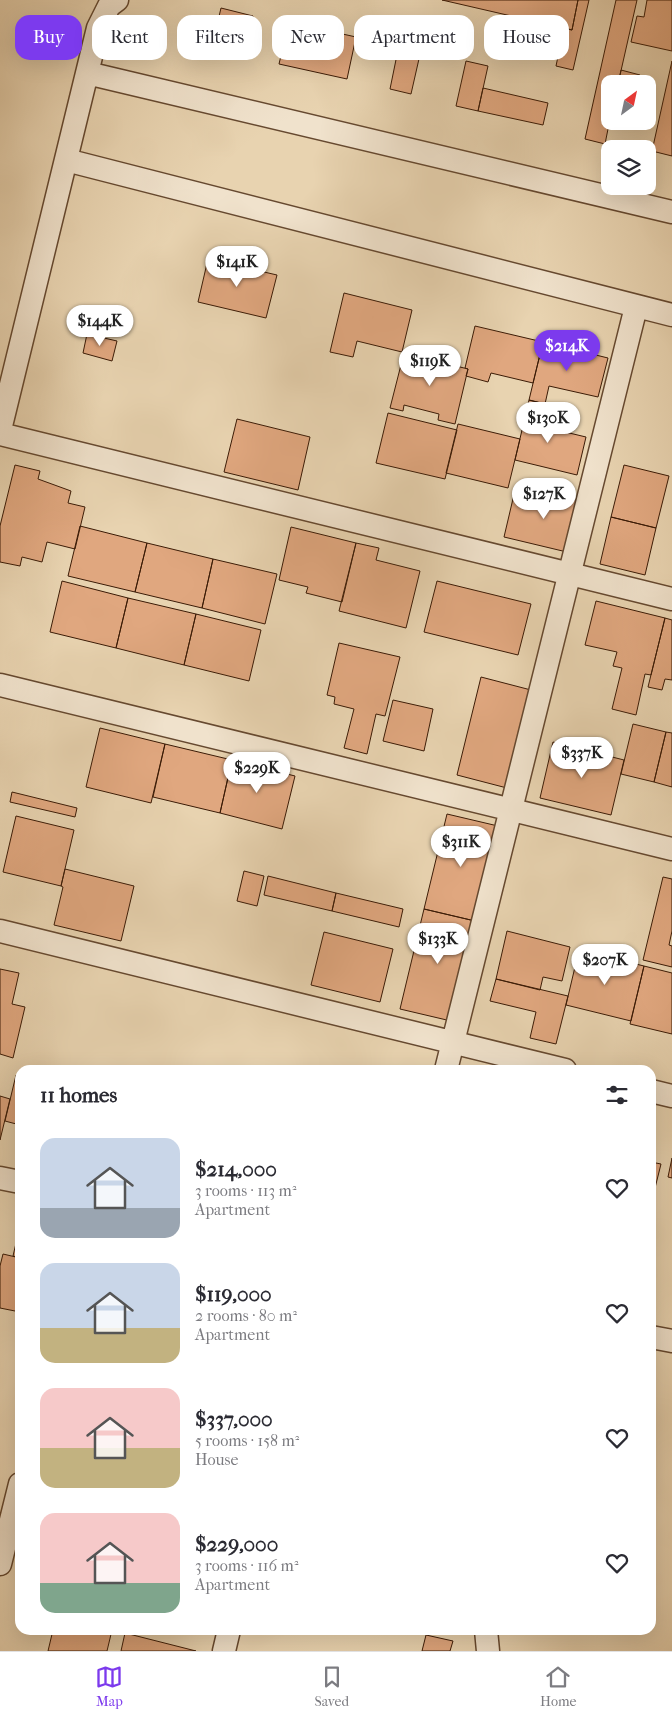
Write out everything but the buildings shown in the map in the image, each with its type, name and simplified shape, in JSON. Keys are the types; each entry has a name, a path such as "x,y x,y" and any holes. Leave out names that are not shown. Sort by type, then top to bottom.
{"street":[{"path":"0,430 98,28 109,6 117,0"},
{"path":"87,73 672,212"},
{"path":"66,160 636,308 672,315"},
{"path":"447,1065 636,308"},
{"path":"0,434 672,599"},
{"path":"0,685 672,849"},
{"path":"0,931 545,1065"},
{"path":"656,1092 672,1096"},
{"path":"0,1178 15,1181"},
{"path":"656,1338 672,1341"},
{"path":"0,1564 15,1504"},
{"path":"224,1651 228,1635"},
{"path":"486,1635 488,1651"}]}
